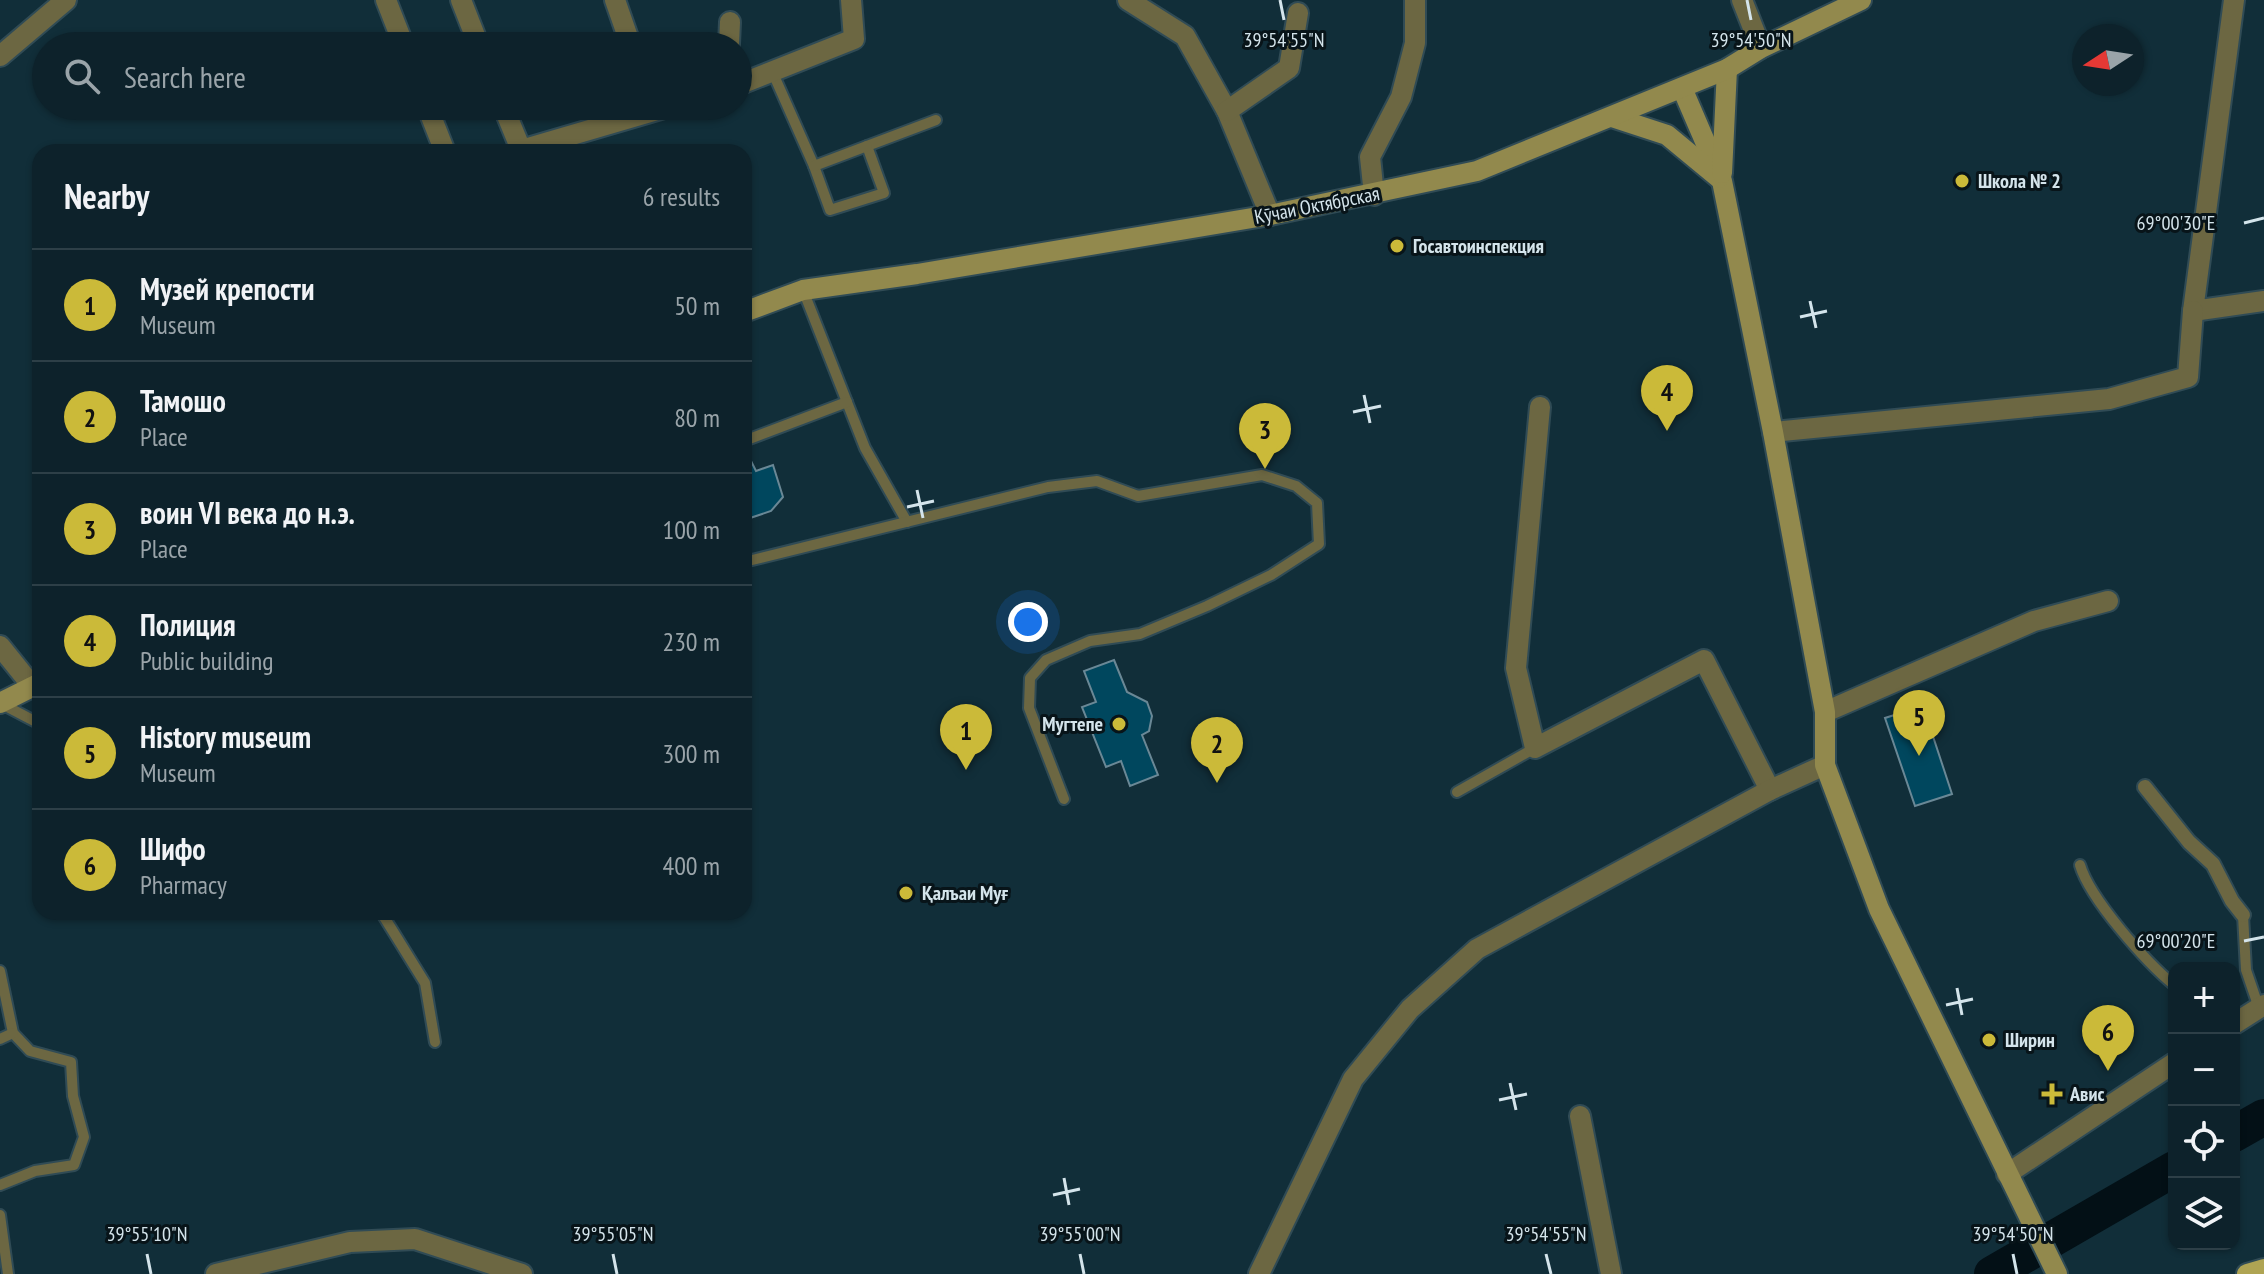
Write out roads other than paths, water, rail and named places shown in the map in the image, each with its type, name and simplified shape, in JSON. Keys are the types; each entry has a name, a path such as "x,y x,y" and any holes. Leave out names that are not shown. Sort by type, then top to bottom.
{"main road":[{"name":"Кӯчаи Октябрская","path":"752,309 803,290 1270,215 1477,171 1727,69 1761,48 1861,0"},
{"path":"1722,181 1727,69"},
{"path":"1682,88 1722,181 1825,712 1825,765 1879,909 2057,1274"},
{"path":"1612,117 1667,135 1722,181"},
{"path":"0,703 32,687"},
{"path":"2247,1274 2264,1269"}],"street":[{"path":"0,56 66,0"},
{"path":"386,0 399,32"},
{"path":"461,0 474,32"},
{"path":"615,0 626,32"},
{"path":"752,79 854,39 851,0"},
{"path":"1128,0 1185,36 1227,111 1270,215"},
{"path":"1374,195 1370,157 1401,97 1415,43 1415,0"},
{"path":"1742,0 1761,48"},
{"path":"1773,432 2109,399 2188,377 2193,311 2234,0"},
{"path":"1227,111 1289,68 1298,13"},
{"path":"730,22 730,32"},
{"path":"432,120 442,144"},
{"path":"509,120 518,144"},
{"path":"544,144 624,120"},
{"path":"2193,311 2264,301"},
{"path":"1540,407 1516,668 1535,748 1704,660 1770,790"},
{"path":"1825,712 2034,621 2108,601"},
{"path":"0,646 32,681"},
{"path":"1259,1274 1353,1079 1410,1009 1477,949 1770,790 1825,765"},
{"path":"2145,787 2189,842 2213,864 2243,915"},
{"path":"2240,1020 2261,1006"},
{"path":"2007,1174 2168,1067"},
{"path":"1580,1116 1611,1274"},
{"path":"216,1274 350,1242 415,1239 522,1274"}],"lane":[{"path":"772,71 830,210 884,193 867,146"},
{"path":"814,166 936,120"},
{"path":"803,290 865,448 907,522"},
{"path":"752,438 847,402"},
{"path":"752,560 1048,487 1097,481 1138,496 1262,475 1296,486 1317,503 1319,544 1271,575 1140,634 1090,641 1046,660 1030,678 1029,708 1064,799"},
{"path":"0,703 32,720"},
{"path":"1457,792 1535,748"},
{"path":"2080,865 2114,920 2153,967 2168,980"},
{"path":"2243,915 2246,970 2261,1006"},
{"path":"386,920 425,983 435,1042"},
{"path":"0,971 13,1033 30,1051 71,1062 73,1096 84,1137 74,1165 35,1171 0,1185"},
{"path":"0,1039 13,1033"},
{"path":"0,1215 8,1274"}],"waterway":[{"path":"2240,1131 2264,1117"},
{"path":"1992,1274 2168,1172"}],"place":[{"name":"Школа № 2","path":"1962,181"},
{"name":"Госавтоинспекция","path":"1397,246"},
{"name":"Полиция","path":"1667,431"},
{"name":"воин VI века до н.э.","path":"1265,469"},
{"name":"Мугтепе","path":"1119,724"},
{"name":"History museum","path":"1919,756"},
{"name":"Музей крепости","path":"966,770"},
{"name":"Тамошо","path":"1217,783"},
{"name":"Қалъаи Муғ","path":"906,893"},
{"name":"Ширин","path":"1989,1040"},
{"name":"Шифо","path":"2108,1071"},
{"name":"Авис","path":"2052,1094"}]}
